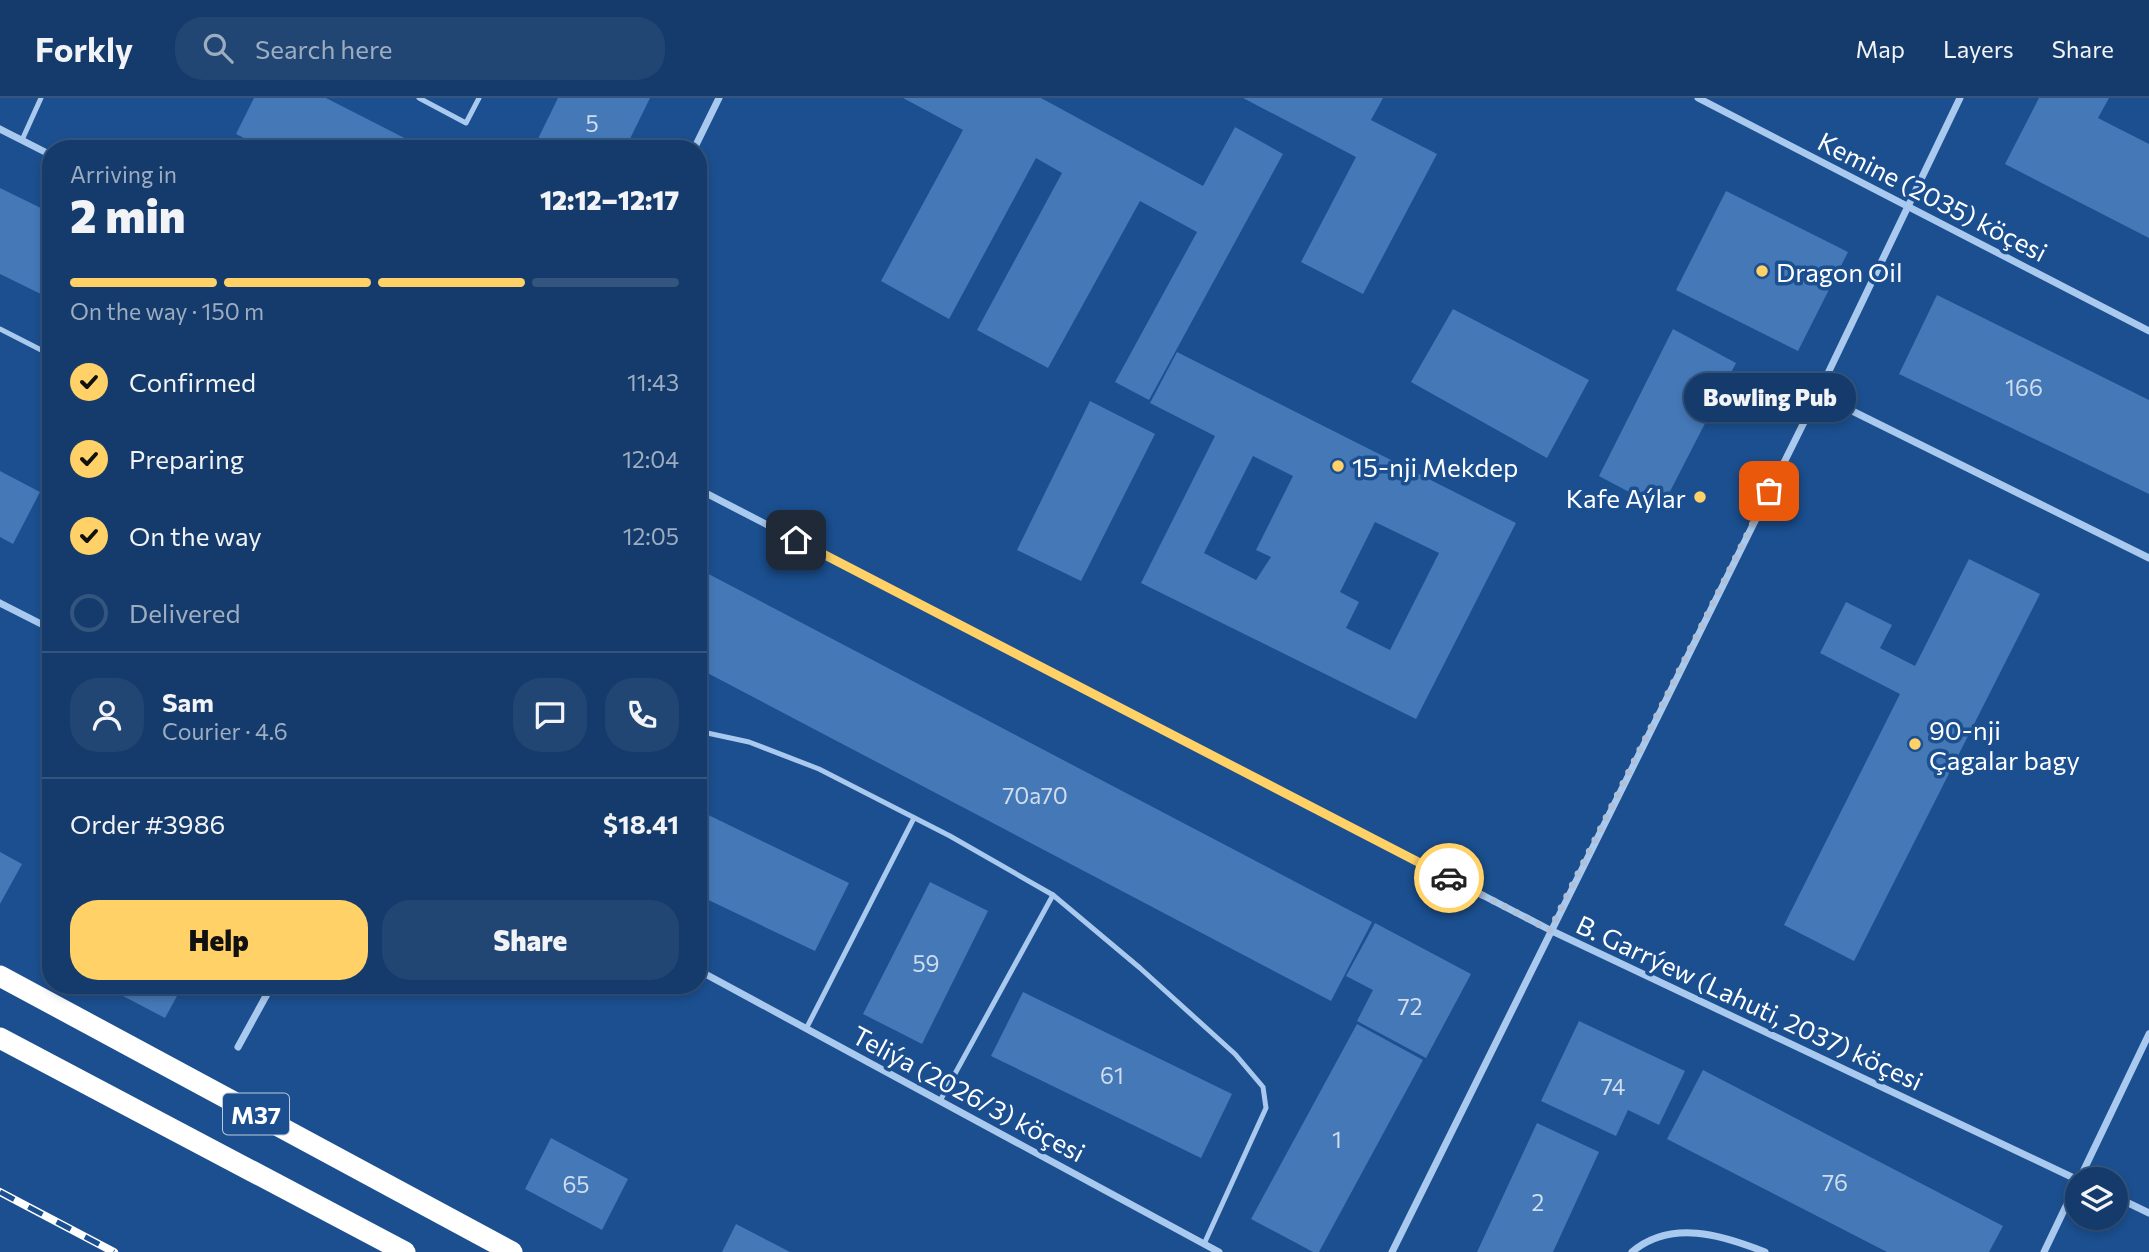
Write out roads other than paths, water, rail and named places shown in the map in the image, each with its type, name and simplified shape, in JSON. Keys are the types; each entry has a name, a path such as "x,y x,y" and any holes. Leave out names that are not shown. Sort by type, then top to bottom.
{"highway":[{"name":"M37","path":"0,976 512,1252"},
{"name":"M37","path":"0,1038 405,1252"}],"street":[{"path":"698,140 719,98"},
{"name":"Kemine (2035) köçesi","path":"1698,98 2149,331"},
{"path":"1392,1252 1818,394 1959,98"},
{"path":"0,129 42,150"},
{"path":"1818,394 2149,558"},
{"name":"B. Garrýew (Lahuti, 2037) köçesi","path":"707,494 1550,930 2065,1175"},
{"path":"0,603 42,624"},
{"name":"Teliýa (2026/3) köçesi","path":"707,975 1219,1252"},
{"path":"238,1047 267,994"},
{"path":"2085,1167 2149,1034"},
{"path":"2128,1203 2149,1213"},
{"path":"2044,1252 2065,1208"},
{"path":"1632,1252 1645,1241 1668,1232 1736,1240 1765,1252"}],"lane":[{"path":"22,140 41,98"},
{"path":"419,98 466,123 479,98"},
{"path":"0,329 42,350"},
{"path":"707,733 749,742 819,769 1053,895 1140,968 1235,1054 1264,1087 1266,1108 1204,1244"},
{"path":"806,1028 914,818"},
{"path":"940,1101 1053,895"}],"railway":[{"path":"0,1192 114,1252"}],"place":[{"name":"Dragon Oil","path":"1762,271"},
{"name":"15-nji Mekdep","path":"1338,466"},
{"name":"Bowling Pub","path":"1769,491"},
{"name":"Kafe Aýlar","path":"1700,497"},
{"name":"90-nji Çagalar bagy","path":"1915,744"}]}
